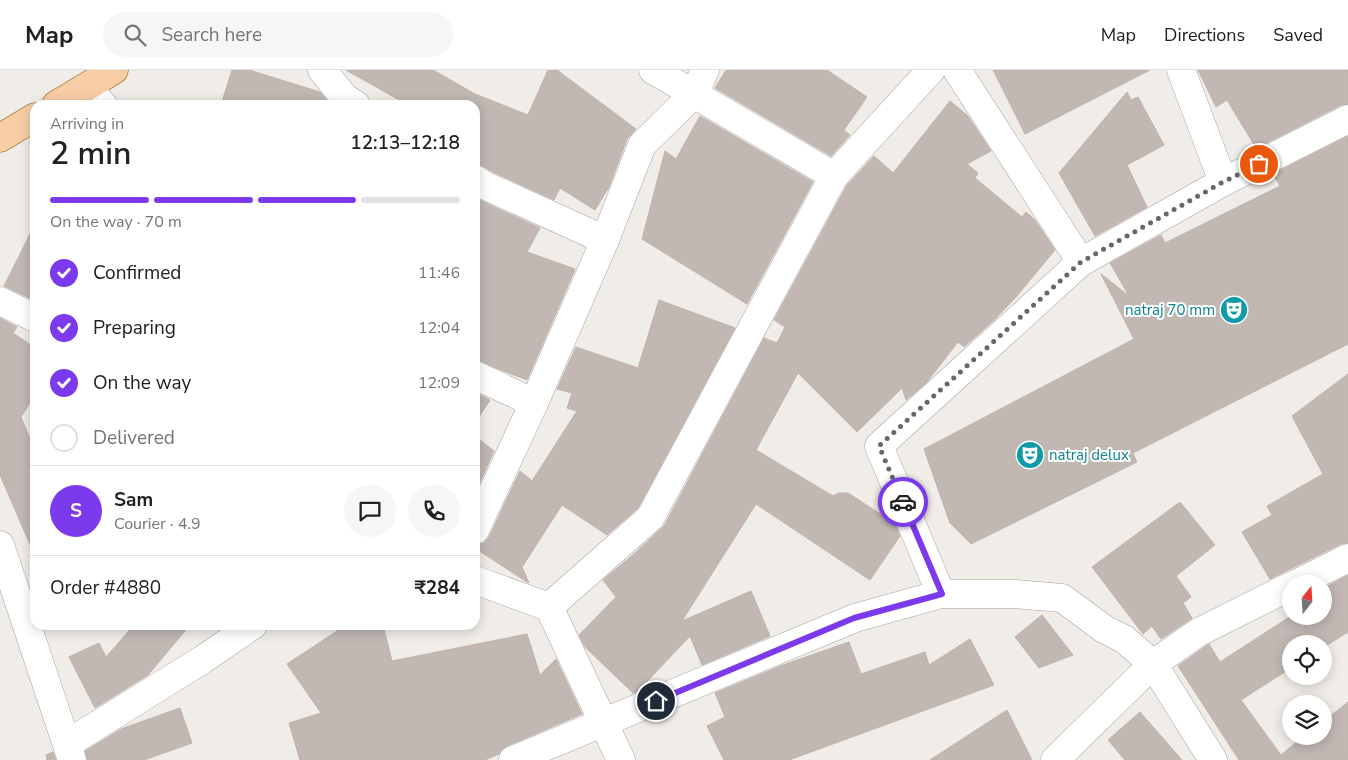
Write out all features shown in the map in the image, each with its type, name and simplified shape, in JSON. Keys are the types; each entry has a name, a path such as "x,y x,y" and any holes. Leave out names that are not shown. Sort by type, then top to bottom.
{"main road":[{"path":"78,100 95,96 114,70"},
{"path":"0,138 30,120"}],"street":[{"path":"322,70 348,100"},
{"path":"653,70 700,82 834,176"},
{"path":"549,607 650,518 834,176 931,70"},
{"path":"957,70 1081,262"},
{"path":"1181,70 1223,182"},
{"path":"480,519 534,403 605,240 642,145 700,82"},
{"path":"942,594 879,446 1081,262 1223,182 1348,119"},
{"path":"480,182 605,240"},
{"path":"0,301 30,316"},
{"path":"480,377 534,403"},
{"path":"0,546 70,752 246,630"},
{"path":"1314,575 1348,558"},
{"path":"480,582 549,607 621,760"},
{"path":"1055,760 1153,664 1199,632 1282,590"},
{"path":"512,760 854,618 942,594 1014,594 1062,598 1104,629 1124,639 1153,664 1213,760"}],"building":[{"path":"232,70 249,70 320,92 327,100 223,100"},
{"path":"346,70 433,70 475,94 528,115 548,70 557,70 636,129 627,139 609,187 595,210 560,188 554,200 480,165 480,100 399,100"},
{"path":"726,70 827,70 867,97 844,130 850,135 831,156 715,88"},
{"path":"993,70 1150,70 1025,134"},
{"path":"1198,70 1348,70 1348,104 1341,105 1256,148 1227,100 1216,107"},
{"path":"1127,92 1131,100 1138,97 1164,145 1127,165 1147,207 1095,236 1059,173"},
{"path":"950,101 968,116 991,151 967,164 978,173 975,178 1022,217 1026,212 1035,220 1055,250 994,320 964,347 958,342 926,383 906,400 902,388 857,432 798,373 756,450 833,496 839,493 848,493 894,523 900,536 870,580 756,504 682,621 751,591 770,636 702,665 690,636 637,692 633,693 585,647 579,635 616,597 603,580 664,526 764,338 777,343 785,327 774,320 847,185 874,156 893,173"},
{"path":"700,116 813,182 747,304 642,239 665,151 676,159"},
{"path":"1348,136 1348,344 1133,453 1137,462 971,544 950,523 924,449 1134,339 1101,274 1129,296 1110,263 1161,235 1165,243 1280,186 1273,174"},
{"path":"480,200 540,228 527,252 575,269 527,380 480,362"},
{"path":"30,234 30,298 4,286"},
{"path":"659,300 735,328 638,508 607,535 562,505 522,567 529,583 480,551 480,544 484,543 489,537 520,471 532,481 577,411 567,408 572,393 557,389 576,347 638,368"},
{"path":"0,318 17,327 13,333 30,345 30,403 21,417 30,439 30,544 0,475"},
{"path":"1348,374 1348,543 1341,544 1270,579 1242,532 1272,515 1267,506 1323,474 1292,416"},
{"path":"480,395 490,400 480,415"},
{"path":"480,440 494,451 480,482"},
{"path":"1180,502 1215,545 1176,576 1191,597 1183,603 1192,618 1161,639 1152,626 1143,634 1092,567"},
{"path":"1348,575 1348,632 1332,642 1332,635 1282,635 1282,674 1241,700 1281,755 1293,745 1332,745 1332,715 1348,702 1348,760 1239,760 1178,666 1209,644 1220,662 1282,622 1282,625 1332,625 1332,584"},
{"path":"1042,615 1073,655 1039,668 1015,637"},
{"path":"130,630 186,630 148,675 95,708 69,657 99,643 106,657"},
{"path":"338,630 384,630 392,661 527,634 540,675 556,659 582,714 507,746 499,754 485,760 300,760 289,723 321,713 287,664"},
{"path":"970,639 994,685 789,760 724,760 707,726 725,717 715,693 783,665 849,642 861,674 925,652 929,665"},
{"path":"180,708 192,743 144,760 87,760 85,751 121,729"},
{"path":"1007,710 1032,760 930,760"},
{"path":"1140,712 1182,760 1125,760 1108,740"},
{"path":"53,752 56,760 47,760 46,755"}],"way so far":[{"path":"903,502 879,446 1081,262 1223,182 1259,164"}],"place":[{"name":"natraj 70 mm","path":"1234,310"},
{"name":"natraj delux","path":"1030,455"}],"route":[{"path":"656,701 854,618 942,594 903,502"}]}
